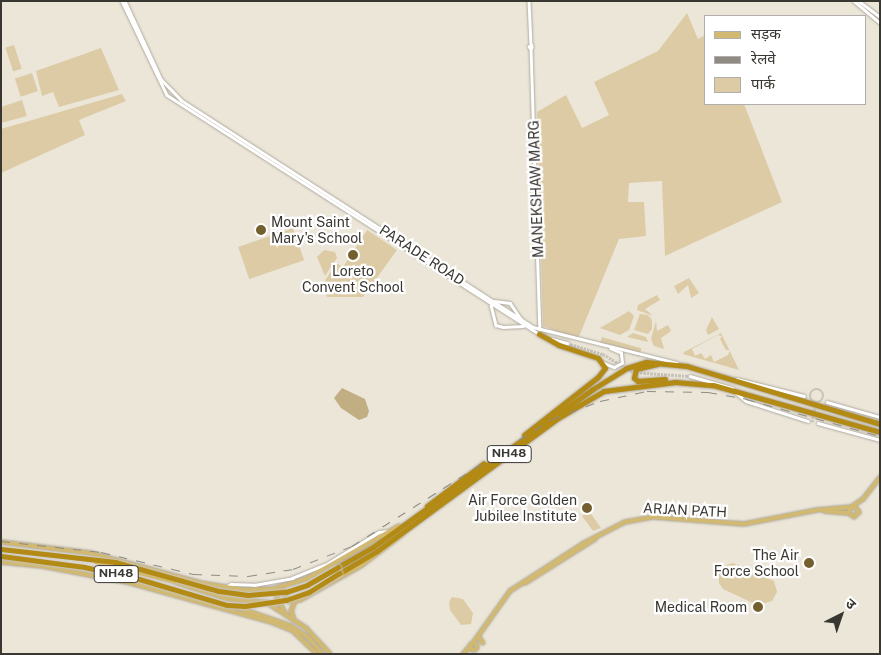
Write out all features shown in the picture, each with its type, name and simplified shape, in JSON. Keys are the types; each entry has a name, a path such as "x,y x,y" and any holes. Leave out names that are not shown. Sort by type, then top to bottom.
{"highway":[{"path":"424,510 433,498 525,434 598,377 604,370 604,363 539,332"},
{"path":"664,361 636,368 634,378 694,383"},
{"name":"NH48","path":"413,521 424,510 620,372 646,362 664,361 678,364 880,424"},
{"name":"NH48","path":"1,556 84,567 139,579 227,605 245,606 286,600 308,592 597,394 642,384 694,383 735,390 880,432"},
{"name":"NH48","path":"1,549 115,562 218,591 248,595 286,592 307,585 339,570"}],"main road":[{"path":"854,507 857,516 849,513 854,507 880,477"},
{"path":"854,507 880,481"},
{"name":"ARJAN PATH","path":"474,643 510,591 584,543 625,522 654,517 744,524 817,510 854,507"},
{"name":"ARJAN PATH","path":"474,643 512,592 601,536 634,522 660,520 734,526 825,511 849,513"},
{"path":"1,542 90,553 223,588 273,589 323,571 389,532 413,521"},
{"path":"281,587 285,599 295,601 362,565 390,546 413,521"},
{"path":"85,574 90,553"},
{"path":"82,558 174,582 228,599 263,601 294,620 330,654"},
{"path":"1,562 85,574 286,627 317,654"},
{"path":"273,589 286,615"},
{"path":"294,620 291,611 295,601"},
{"path":"227,605 291,626 310,639 322,654"},
{"path":"479,637 483,643"},
{"path":"463,654 474,643"},
{"path":"467,654 470,648"}],"street":[{"name":"PARADE ROAD","path":"123,1 171,92 524,326 567,343"},
{"name":"MANEKSHAW MARG","path":"529,1 539,332"},
{"path":"854,1 880,23"},
{"path":"859,1 880,17"},
{"name":"PARADE ROAD","path":"492,303 539,332 678,364"},
{"path":"523,321 510,303 492,303 496,324 503,328 524,326"},
{"path":"600,345 623,356 617,367 604,363"},
{"path":"690,376 735,390 742,400 808,421"},
{"path":"733,380 745,379 804,396"},
{"path":"827,402 880,417"},
{"path":"818,423 880,440"},
{"path":"223,588 230,584 254,585 292,578 325,565 379,532 389,532"}],"green space":[{"path":"687,13 698,39 704,36 704,105 744,105 782,202 665,256 662,181 629,183 628,202 644,202 646,236 619,239 578,339 543,326 537,112 566,95 582,128 609,115 594,82 658,51"},
{"path":"14,45 22,69 13,72 5,48"},
{"path":"101,48 119,90 59,107 53,92 42,96 36,71"},
{"path":"32,73 38,91 21,97 15,79"},
{"path":"122,94 126,101 79,120 85,135 1,173 1,129"},
{"path":"22,100 27,116 1,123 1,107"},
{"path":"293,228 304,260 249,279 238,247"},
{"path":"367,230 397,250 363,297 327,297 323,284 336,263 343,267"},
{"path":"324,250 335,252 337,258 325,276 317,257"},
{"path":"689,278 699,293 691,298 688,285 678,294 674,286"},
{"path":"657,295 660,300 645,309 653,316 637,310 638,305"},
{"path":"629,311 634,316 629,330 620,335 600,328"},
{"path":"640,314 648,315 652,320 652,329 648,334 634,330"},
{"path":"712,317 719,329 708,335 706,330"},
{"path":"656,321 657,331 668,325 671,331 661,338 664,349 654,346 651,339"},
{"path":"633,333 646,337 648,342 627,337"},
{"path":"721,333 729,350 726,350 720,339 722,336 718,335 692,349 695,356 701,353 705,359 711,355 714,362 728,355 730,351 739,370 683,354 684,352"},
{"path":"602,337 641,348 639,356 600,345"},
{"path":"589,511 601,528 593,531 582,516"},
{"path":"733,563 774,581 777,592 772,601 757,605 723,589 719,583 719,574 724,566"},
{"path":"452,597 463,599 473,613 471,624 461,625 450,610 449,602"}],"shaded area":[{"path":"342,388 365,399 369,411 367,417 359,420 341,408 334,398"}],"tunnel":[{"path":"567,343 603,354 633,372 690,376"},
{"path":"817,389 822,391 824,396 822,401 817,403 812,401 810,396 812,391 817,389"},
{"path":"812,422 815,406"}],"railway":[{"path":"1,541 101,552 193,574 248,576 293,569 352,546 552,419 600,401 647,391 708,392 746,399 880,436"}],"place":[{"name":"Mount Saint Mary's School","path":"261,230"},
{"name":"Loreto Convent School","path":"353,255"},
{"name":"Air Force Golden Jubilee Institute","path":"587,508"},
{"name":"The Air Force School","path":"809,563"},
{"name":"Medical Room","path":"758,607"}]}
